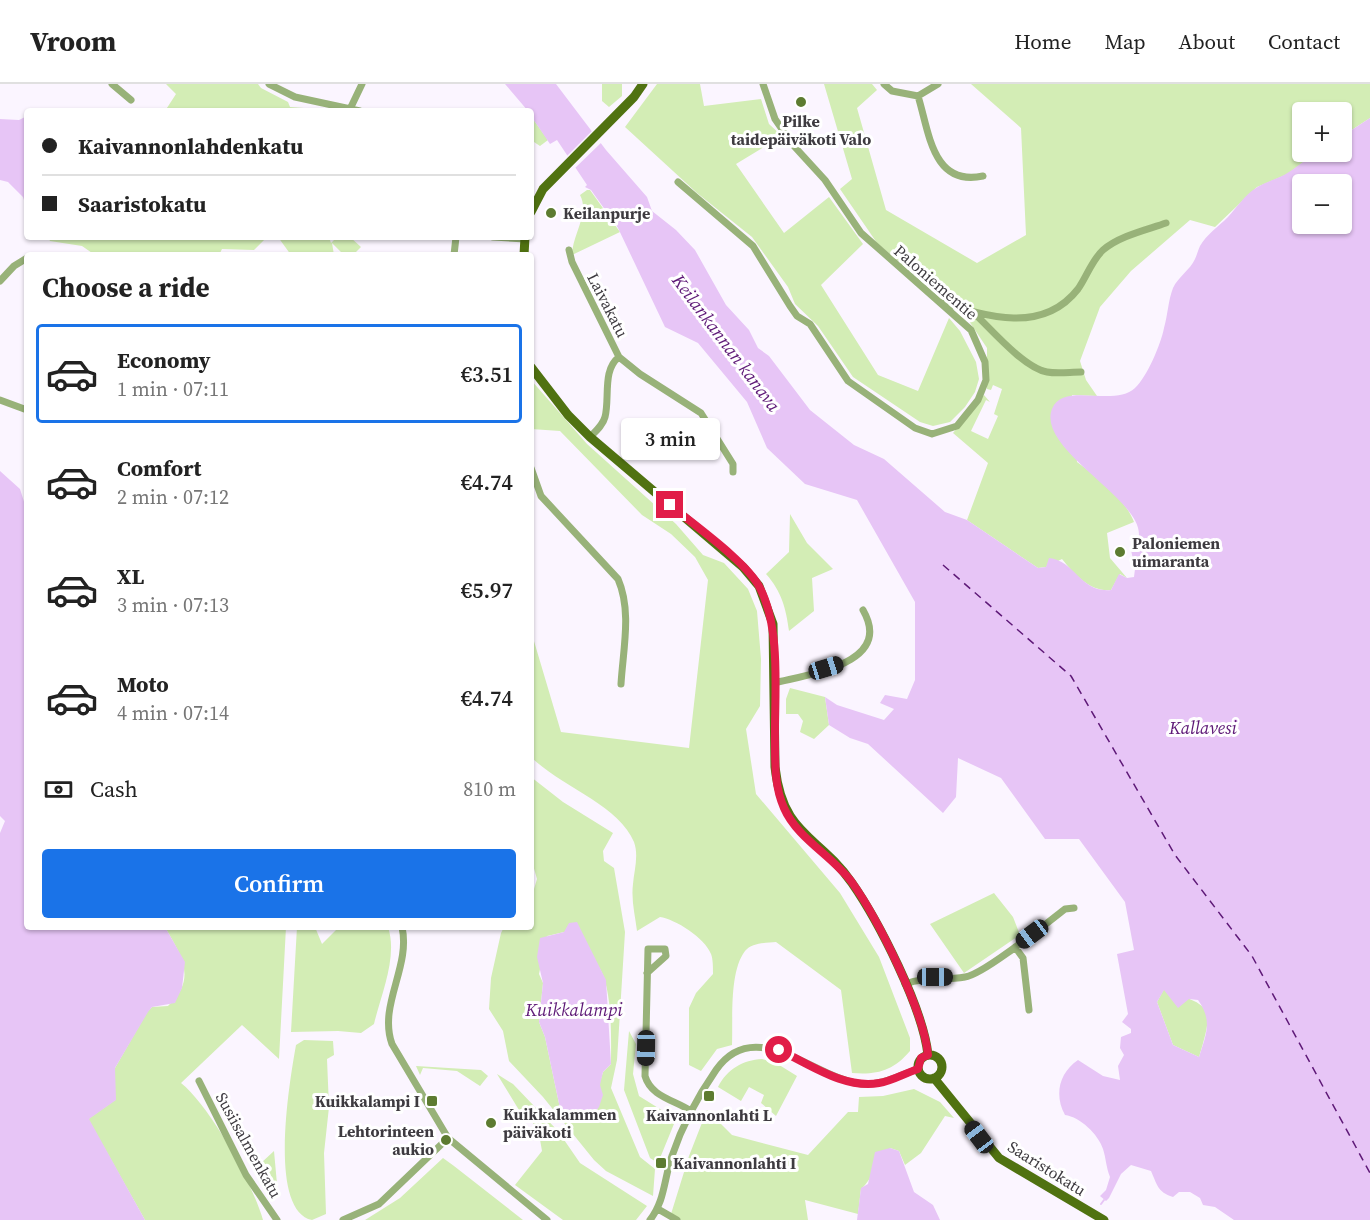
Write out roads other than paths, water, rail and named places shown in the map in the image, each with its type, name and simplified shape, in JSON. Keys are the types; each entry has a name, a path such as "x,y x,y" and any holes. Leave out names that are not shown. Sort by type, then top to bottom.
{"main road":[{"path":"534,206 543,189 634,97 643,84"},
{"path":"534,371 568,415 590,437 743,567 759,586 773,624 775,767 784,808 794,824 850,881 880,931 905,984 928,1055"},
{"path":"928,1055 939,1059 942,1066 940,1073 934,1078 924,1077 918,1069 921,1058 928,1055"},
{"name":"Saaristokatu","path":"934,1078 999,1158 1104,1220"}],"street":[{"path":"112,84 131,100"},
{"path":"269,84 295,98 351,107 362,84"},
{"name":"Paloniementie","path":"678,182 753,246 797,316 810,324 848,381 906,422 932,434 957,426 978,399 986,380 985,362 971,330 861,233 825,180 793,145 775,119 763,84"},
{"path":"884,84 892,91 918,96 938,84"},
{"path":"918,96 936,157 943,168 955,174 973,178 983,176"},
{"path":"939,302 1011,319 1033,318 1058,306 1076,291 1102,251 1131,235 1166,223"},
{"name":"Laivakatu","path":"569,250 572,262 619,357 610,369 605,417 602,425 590,437"},
{"path":"0,281 14,266 24,260"},
{"path":"974,312 1036,368 1047,372 1081,372"},
{"path":"619,357 640,374 701,413 733,464 733,472"},
{"path":"0,400 24,409"},
{"path":"534,476 541,496 618,579 621,586 626,610 621,684"},
{"path":"774,683 856,658 867,644 869,629 863,610"},
{"path":"905,984 926,977 967,977 1015,947 1065,909 1074,908"},
{"path":"402,930 404,953 392,1002 388,1033 395,1051 448,1138 547,1220"},
{"path":"1015,947 1023,958 1029,1010"},
{"path":"647,973 647,1081 651,1089 691,1111"},
{"path":"650,1220 658,1209 672,1156 691,1111 717,1068 736,1052 760,1047 779,1050 839,1079 864,1084 890,1080 918,1069"},
{"name":"Susiisalmenkatu","path":"199,1081 246,1175 277,1220"},
{"path":"343,1220 379,1204 448,1138"},
{"path":"658,1209 677,1220"}],"water":[{"name":"Kallavesi","path":"505,84 556,84 606,150 647,197 652,211 676,230 695,250 726,305 749,330 758,348 769,356 810,410 854,445 884,459 945,512 967,520 1038,568 1046,567 1049,558 1058,560 1092,587 1111,590 1119,574 1127,578 1134,577 1135,569 1131,550 1139,535 1134,518 1120,501 1063,445 1052,427 1052,409 1058,401 1067,397 1115,396 1135,388 1149,368 1157,351 1173,288 1193,263 1206,238 1252,191 1303,162 1352,162 1352,130 1370,118 1370,1220 1234,1220 1215,1207 1203,1205 1200,1198 1190,1192 1179,1192 1173,1197 1164,1193 1158,1187 1151,1171 1131,1165 1121,1174 1106,1201 1100,1196 1106,1190 1110,1177 1101,1143 1088,1127 1077,1119 1065,1115 1059,1092 1066,1071 1078,1060 1103,1076 1120,1080 1118,1066 1124,1055 1120,1048 1121,1037 1131,1033 1131,1029 1122,1022 1128,1014 1117,954 1134,950 1125,902 1079,839 1045,839 1001,778 958,758 956,797 943,813 868,744 850,738 829,725 825,697 837,705 884,720 894,709 880,703 885,695 907,699 915,680 915,602 857,500 805,484 767,448 747,402 698,343 665,327 618,228 591,190 585,187 587,185 557,140 550,144 534,120 534,108 525,108","holes":["1164,990 1178,1008 1189,999 1198,1000 1207,1021 1199,1057 1173,1045 1157,1002"]},
{"path":"24,118 24,200 8,182 0,180 0,119 19,120"},
{"path":"0,471 20,489 24,502 24,930 167,930 185,962 182,988 175,1003 152,1007 115,1068 116,1100 89,1119 145,1220 0,1220 0,833 5,821 0,816"},
{"name":"Kuikkalampi","path":"577,922 606,980 611,1064 603,1072 600,1085 603,1095 599,1107 587,1122 580,1122 577,1118 561,1113 545,1037 539,1022 543,983 537,957 540,938 564,932 569,923"},
{"path":"890,1148 899,1151 914,1192 933,1205 940,1220 857,1220 861,1188 868,1184 875,1152"}],"waterway":[{"path":"1101,1204 1104,1200"}],"place":[{"name":"Pilke taidepäiväkoti Valo","path":"801,102"},
{"name":"Keilanpurje","path":"551,213"},
{"name":"Paloniemen uimaranta","path":"1120,552"},
{"name":"Kaivannonlahti L","path":"709,1096"},
{"name":"Kuikkalampi I","path":"432,1101"},
{"name":"Kuikkalammen päiväkoti","path":"491,1123"},
{"name":"Lehtorinteen aukio","path":"446,1140"},
{"name":"Kaivannonlahti I","path":"661,1163"}],"water label":[{"name":"Keilankannan kanava","path":"726,343"}]}
